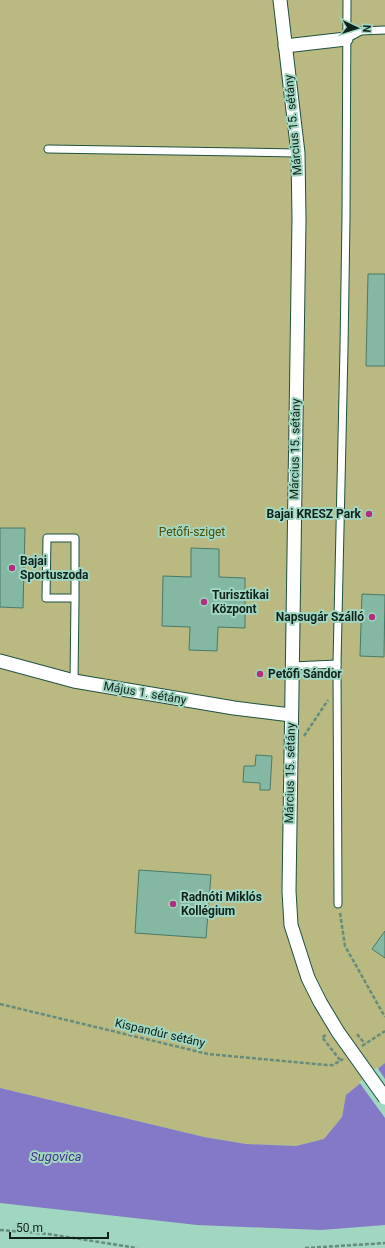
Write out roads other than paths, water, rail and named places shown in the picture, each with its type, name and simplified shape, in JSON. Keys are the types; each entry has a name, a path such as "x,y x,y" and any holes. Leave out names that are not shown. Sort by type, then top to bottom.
{"street":[{"name":"Március 15. sétány","path":"280,0 298,153 299,219 291,715 289,892 291,925 308,978 320,1002 338,1032 385,1098"},
{"path":"285,46 346,38"},
{"name":"Május 1. sétány","path":"0,662 74,681 234,708 291,715"}],"lane":[{"path":"338,904 337,664 346,218 347,0"},
{"path":"346,38 361,31 385,30"},
{"path":"48,149 298,153"},
{"path":"74,681 75,598 75,538 47,538 46,598 75,598"},
{"path":"292,666 337,664"}],"water":[{"name":"Sugovica","path":"385,1063 385,1225 321,1230 197,1225 0,1203 0,1088 204,1137 246,1144 296,1146 324,1139 342,1117 346,1095"}],"place":[{"name":"Bajai KRESZ Park","path":"369,514"},
{"name":"Bajai Sportuszoda","path":"12,568"},
{"name":"Turisztikai Központ","path":"204,602"},
{"name":"Napsugár Szálló","path":"372,617"},
{"name":"Petőfi Sándor","path":"260,674"},
{"name":"Radnóti Miklós Kollégium","path":"173,904"}],"park label":[{"name":"Petőfi-sziget","path":"192,532"}]}
